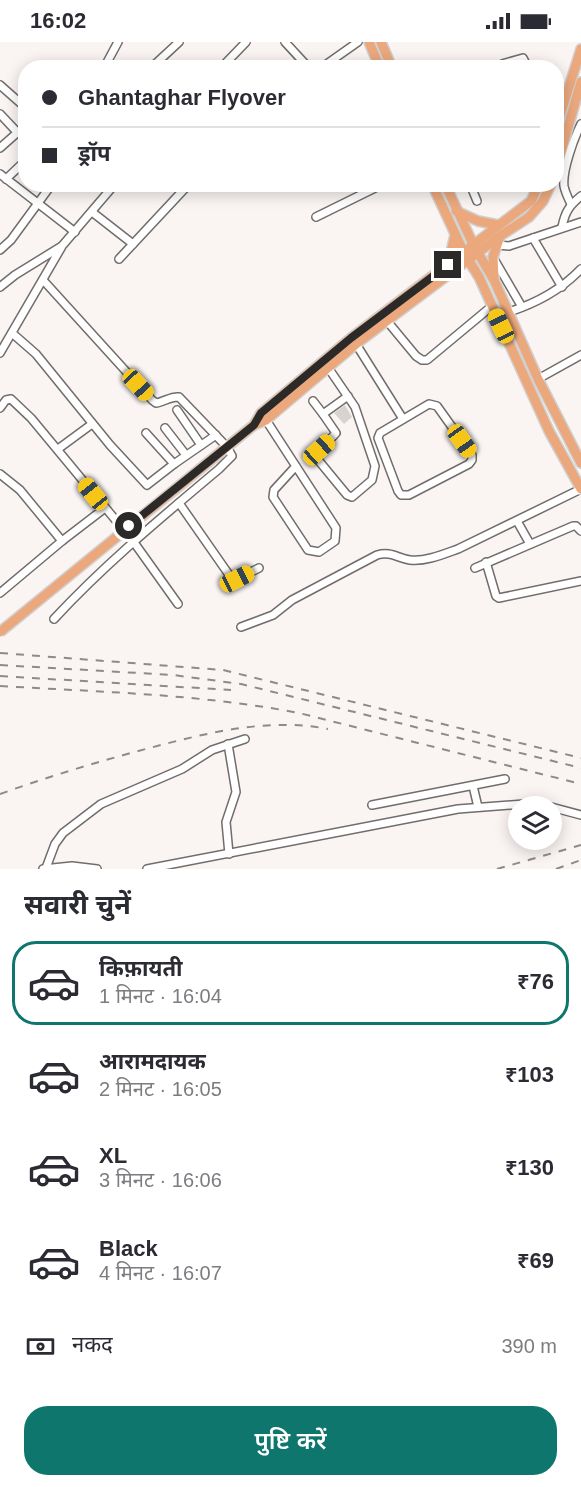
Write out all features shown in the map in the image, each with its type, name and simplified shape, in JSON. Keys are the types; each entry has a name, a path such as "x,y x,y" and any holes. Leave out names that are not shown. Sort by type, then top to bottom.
{"main road":[{"path":"369,42 377,60"},
{"path":"381,42 389,60"},
{"path":"564,103 581,49"},
{"path":"564,141 581,82"},
{"path":"436,192 492,306 549,431 581,489"},
{"path":"448,192 476,250 494,280 538,378 581,463"},
{"path":"0,632 326,365 387,321 476,250 498,225 531,201 535,192"},
{"path":"476,250 498,241 536,210 547,192"},
{"path":"456,211 478,221 498,225"},
{"path":"448,265 455,235"},
{"path":"494,280 493,256 498,241"},
{"path":"326,365 351,338 448,265 467,257"}],"street":[{"path":"108,60 118,42"},
{"path":"160,60 179,42"},
{"path":"285,42 302,60"},
{"path":"332,60 358,42"},
{"path":"228,60 243,43"},
{"path":"0,85 18,101"},
{"path":"0,114 17,132 0,148"},
{"path":"571,204 564,189 564,174 581,124"},
{"path":"6,179 18,168"},
{"path":"0,174 18,189"},
{"path":"22,192 75,232"},
{"path":"0,250 11,240 47,192"},
{"path":"0,352 62,246 108,192"},
{"path":"119,259 181,192"},
{"path":"316,217 367,192"},
{"path":"473,192 477,201"},
{"path":"562,227 566,211 581,196"},
{"path":"92,212 132,244"},
{"path":"498,241 510,246 581,222"},
{"path":"533,238 562,287"},
{"path":"0,286 62,246"},
{"path":"493,256 522,308"},
{"path":"509,312 522,308 562,287 581,269"},
{"path":"43,280 152,400 156,403 179,397 216,435 224,449 231,453 229,461 133,541 54,619"},
{"path":"387,321 416,356 427,360 492,306"},
{"path":"12,333 36,354 92,424 147,485 216,435"},
{"path":"356,344 403,419"},
{"path":"538,378 581,355"},
{"path":"313,401 336,433 319,450 317,455 319,461 347,495 352,497 372,480 375,466 355,407 326,365"},
{"path":"323,414 348,396"},
{"path":"0,408 6,400 11,399 17,403 133,541 178,604"},
{"path":"433,404 437,406 472,455 472,460 409,495 401,495 378,438 380,434 403,419 433,404"},
{"path":"177,410 201,445"},
{"path":"263,417 296,466 336,528 335,541 319,552 308,550 273,496 274,490 296,466"},
{"path":"58,449 92,424"},
{"path":"165,428 186,455"},
{"path":"146,433 174,464"},
{"path":"0,474 32,503 62,541"},
{"path":"241,627 273,615 292,600 377,555 389,552 414,560 441,555 458,549 581,489"},
{"path":"179,503 232,579 237,579 259,568"},
{"path":"0,593 105,508"},
{"path":"517,521 530,544"},
{"path":"475,568 573,526 581,531"},
{"path":"486,562 496,596 499,598 581,581"},
{"path":"97,869 72,866 44,869 55,844 63,833 101,804 182,769 205,754 245,739"},
{"path":"228,744 236,792 226,822 229,854"},
{"path":"372,805 505,779"},
{"path":"473,786 478,807"},
{"path":"147,869 431,813 478,807 536,803 581,815"}],"building":[{"path":"345,405 352,417 344,424 334,413"}],"railway":[{"path":"0,653 223,670 581,758"},
{"path":"0,665 173,675 241,684 581,768"},
{"path":"0,676 231,690"},
{"path":"0,686 150,695 225,702 299,713 581,784"},
{"path":"0,794 121,756 223,731 286,725 328,729"},
{"path":"497,869 581,845"},
{"path":"556,869 581,860"}],"route":[{"path":"129,526 254,425 261,413 351,338 448,265"}]}
